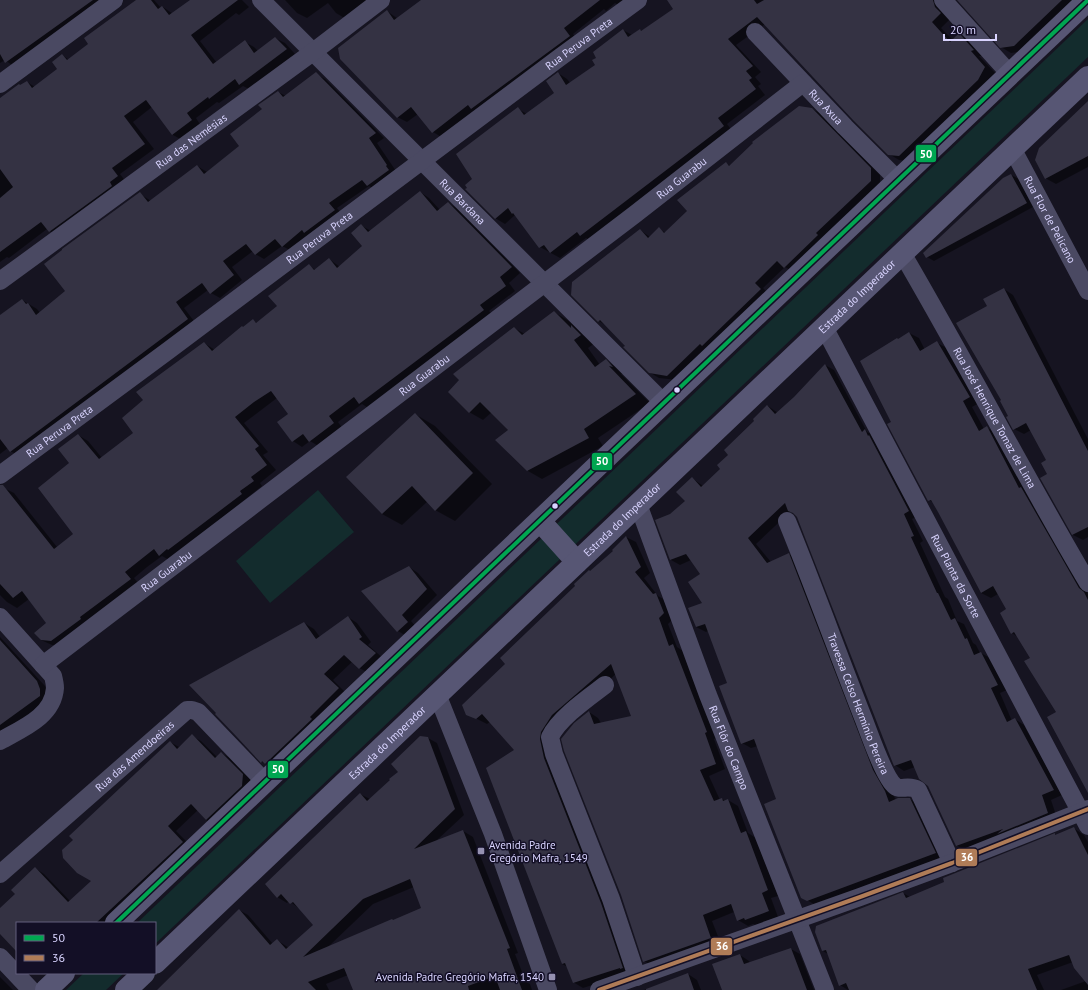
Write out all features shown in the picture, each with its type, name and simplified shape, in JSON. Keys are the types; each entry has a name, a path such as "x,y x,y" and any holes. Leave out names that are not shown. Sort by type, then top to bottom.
{"main road":[{"path":"117,922 1088,0"},
{"name":"Estrada do Imperador","path":"156,962 1088,77"},
{"path":"540,521 577,562"},
{"path":"46,990 63,974"},
{"path":"126,990 143,974"}],"street":[{"path":"0,84 114,0"},
{"name":"Rua Bardana","path":"261,0 358,98 423,160 664,403"},
{"name":"Rua das Nemésias","path":"0,281 313,52 380,0"},
{"name":"Rua Peruva Preta","path":"0,475 552,62 638,0"},
{"path":"942,0 1010,74"},
{"name":"Rua Axua","path":"755,32 802,83 898,180"},
{"name":"Rua Guarabu","path":"43,665 634,215 802,83"},
{"name":"Rua Flor de Pelicano","path":"1012,148 1088,291"},
{"name":"Rua José Henrique Tomaz de Lima","path":"902,253 997,421 1047,514 1088,583"},
{"name":"Rua Planta da Sorte","path":"824,327 1086,816"},
{"name":"Rua Flôr do Campo","path":"638,504 708,695 825,990"},
{"name":"Travessa Celso Hermínio Pereira","path":"787,521 887,777 895,787 912,787 918,790 952,863"},
{"path":"0,617 53,676 55,688 53,698 48,709 36,720 0,741"},
{"path":"604,685 556,727 550,737 550,743 608,892 637,977"},
{"path":"437,694 493,834 548,990"},
{"name":"Rua das Amendoeiras","path":"0,874 189,709 198,712 265,782"},
{"path":"599,990 1086,816"},
{"path":"0,957 31,990"}],"green space":[{"path":"1088,19 1088,57 156,943 156,922 138,922"},
{"path":"318,490 354,532 270,603 236,561"},
{"path":"83,974 123,974 106,990 66,990"}],"building":[{"path":"0,0 93,0 5,63 0,54"},
{"path":"136,0 151,0 158,9 162,6 169,15 190,0 238,0 191,35 213,64 245,40 254,53 275,37 287,49 239,85 235,79 209,99 208,97 187,113 192,120 172,135 146,100 124,116 145,144 112,168 118,176 110,182 112,186 49,232 41,222 0,252 0,198 13,187 0,169 0,98 19,84 20,85 27,81 32,88 57,69 52,62 62,54 67,60 88,44 84,38"},
{"path":"421,0 600,0 564,28 570,36 471,109 468,105 432,133 411,107 397,118 340,59 338,48 387,10 394,20"},
{"path":"667,0 754,0 757,4 764,0 933,0 935,7 941,13 932,22 950,42 959,33 974,50 971,51 985,67 978,80 899,156 888,155 853,120 757,17 728,39 753,66 746,71 752,78 749,80 756,89 718,118 724,126 580,236 577,232 550,253 544,245 539,248 508,208 495,219 465,189 467,188 465,185 472,179 456,154 518,107 524,115 554,93 546,81 558,72 566,85 595,65 592,60 596,58 593,52 623,29 628,37 640,29 641,31 673,9"},
{"path":"957,0 1062,0 1014,46 1000,48"},
{"path":"316,72 376,133 369,138 389,170 367,186 362,180 329,203 335,210 304,233 302,230 282,247 275,239 255,255 246,244 223,261 234,275 210,294 202,283 176,302 188,319 10,452 0,439 0,315 22,299 26,304 28,303 36,315 65,291 44,264 140,192 148,202 197,165 204,174 239,146 230,134 262,109 258,105 278,91 283,97"},
{"path":"1088,101 1088,156 1045,179 1035,160 1039,148"},
{"path":"799,106 812,108 871,168 871,181 816,233 818,235 784,268 777,261 755,283 761,289 702,346 700,344 667,376 649,373 623,347 625,346 600,320 598,322 571,295 572,282 640,229 648,238 659,227 664,233 687,211 677,200 726,162 729,166 753,143 752,142"},
{"path":"1011,174 1027,203 926,258 923,253 1003,178"},
{"path":"420,191 437,211 448,202 512,267 500,277 506,286 480,305 484,310 359,404 354,397 329,416 334,423 309,442 303,434 292,442 277,422 288,414 271,391 254,402 235,417 259,446 255,449 267,465 251,477 254,481 240,491 242,494 168,550 167,549 159,556 154,549 125,572 131,579 80,617 81,619 51,641 41,640 34,633 46,623 22,591 13,598 0,584 0,485 3,485 54,549 73,534 38,488 69,463 58,449 78,434 99,459 133,433 122,418 143,400 136,392 204,342 212,351 242,326 243,327 253,319 256,323 277,306 268,296 309,264 314,270 329,258 337,268 362,246 351,233 361,224 368,232"},
{"path":"1004,288 1088,451 1088,527 1072,535 1040,478 1047,474 1041,463 1046,460 1026,423 1013,430 1006,417 1008,416 1000,401 1001,400 956,323 987,306 983,299"},
{"path":"554,311 571,328 571,325 581,335 574,340 595,367 606,359 613,367 609,366 636,394 584,429 589,438 527,471 495,440 508,430 480,402 469,413 448,392 459,380 453,374 514,327 522,335"},
{"path":"909,332 920,351 937,341 970,397 963,401 979,431 987,426 1019,488 1021,487 1079,588 1084,592 1088,600 1088,793 1047,717 1056,712 1024,661 1030,658 1014,632 1011,634 1000,613 1006,609 993,586 981,593 938,512 931,500 928,501 887,424 891,422 860,361"},
{"path":"825,364 862,432 865,429 868,436 869,435 909,511 904,514 914,536 911,537 951,620 955,618 965,639 967,638 974,655 981,652 998,685 991,688 1007,722 1015,718 1054,790 1042,795 1048,813 997,834 1003,829 956,846 928,786 919,779 911,760 894,766 797,517 788,511 785,503 748,538 767,563 789,553 873,770 885,791 889,802 898,798 910,798 936,853 807,901 801,898 764,804 776,799 754,739 741,744 719,686 727,683 705,624 696,627 688,608 702,603 688,582 700,574 686,554 670,560 655,520 670,514 685,501 676,492 692,477 701,487 720,469 717,465 728,455 724,450 754,421 753,419 767,405 775,414 794,397"},
{"path":"415,413 473,473 435,511 412,486 382,514 346,477"},
{"path":"626,536 641,567 635,572 653,594 656,593 664,613 659,618 669,646 673,644 707,732 705,733 716,764 700,770 714,801 722,798 723,801 728,799 741,833 746,831 768,890 762,893 769,911 745,920 744,918 737,921 731,904 703,915 711,938 643,962 621,895 564,751 561,739 574,723 589,711 594,724 631,716 611,664 552,715 541,732 540,739 544,758 601,903 623,968 573,983 565,963 562,964 486,768 514,750 482,714 476,719 466,715 462,705 505,664 500,658 575,586 574,584 613,551 612,550"},
{"path":"409,566 427,589 402,615 408,622 397,632 361,591"},
{"path":"348,616 362,637 359,639 376,653 359,669 344,655 324,674 339,688 310,717 312,719 265,764 262,761 261,763 189,685 304,622 316,639"},
{"path":"0,640 37,681 40,689 40,696 0,725"},
{"path":"192,734 215,758 221,752 243,774 242,786 206,820 191,804 168,826 183,842 97,922 16,922 16,951 0,934 0,908 15,894 11,890 35,867 68,902 91,881 77,873 63,858 62,850 73,840 69,836 170,741 177,749"},
{"path":"420,736 428,737 455,809 414,849 463,830 510,948 507,949 522,990 500,990 495,976 468,986 469,990 353,990 344,968 308,982 316,990 157,990 239,909 270,945 277,939 286,949 313,925 293,902 290,904 281,894 277,898 265,884 360,793 367,801 390,780 389,779 398,772 391,764","holes":["410,879 421,908 393,920 392,919 303,957 363,899"]},
{"path":"1074,827 1088,855 1088,985 1074,968 1069,955 1028,969 1037,990 849,990 846,983 839,986 826,950 822,951 815,932 816,926 903,892 906,898 944,882 943,878 1055,833 1055,835"},
{"path":"791,948 807,990 722,990 712,964 740,954 744,964"},
{"path":"688,973 694,990 646,990 646,989"}],"transit line":[{"name":"50","path":"117,922 1088,0"},
{"name":"36","path":"599,990 952,863 1088,809"}],"place":[{"name":"Avenida Padre Gregório Mafra, 1549","path":"481,851"},
{"name":"Avenida Padre Gregório Mafra, 1540","path":"552,977"}]}
